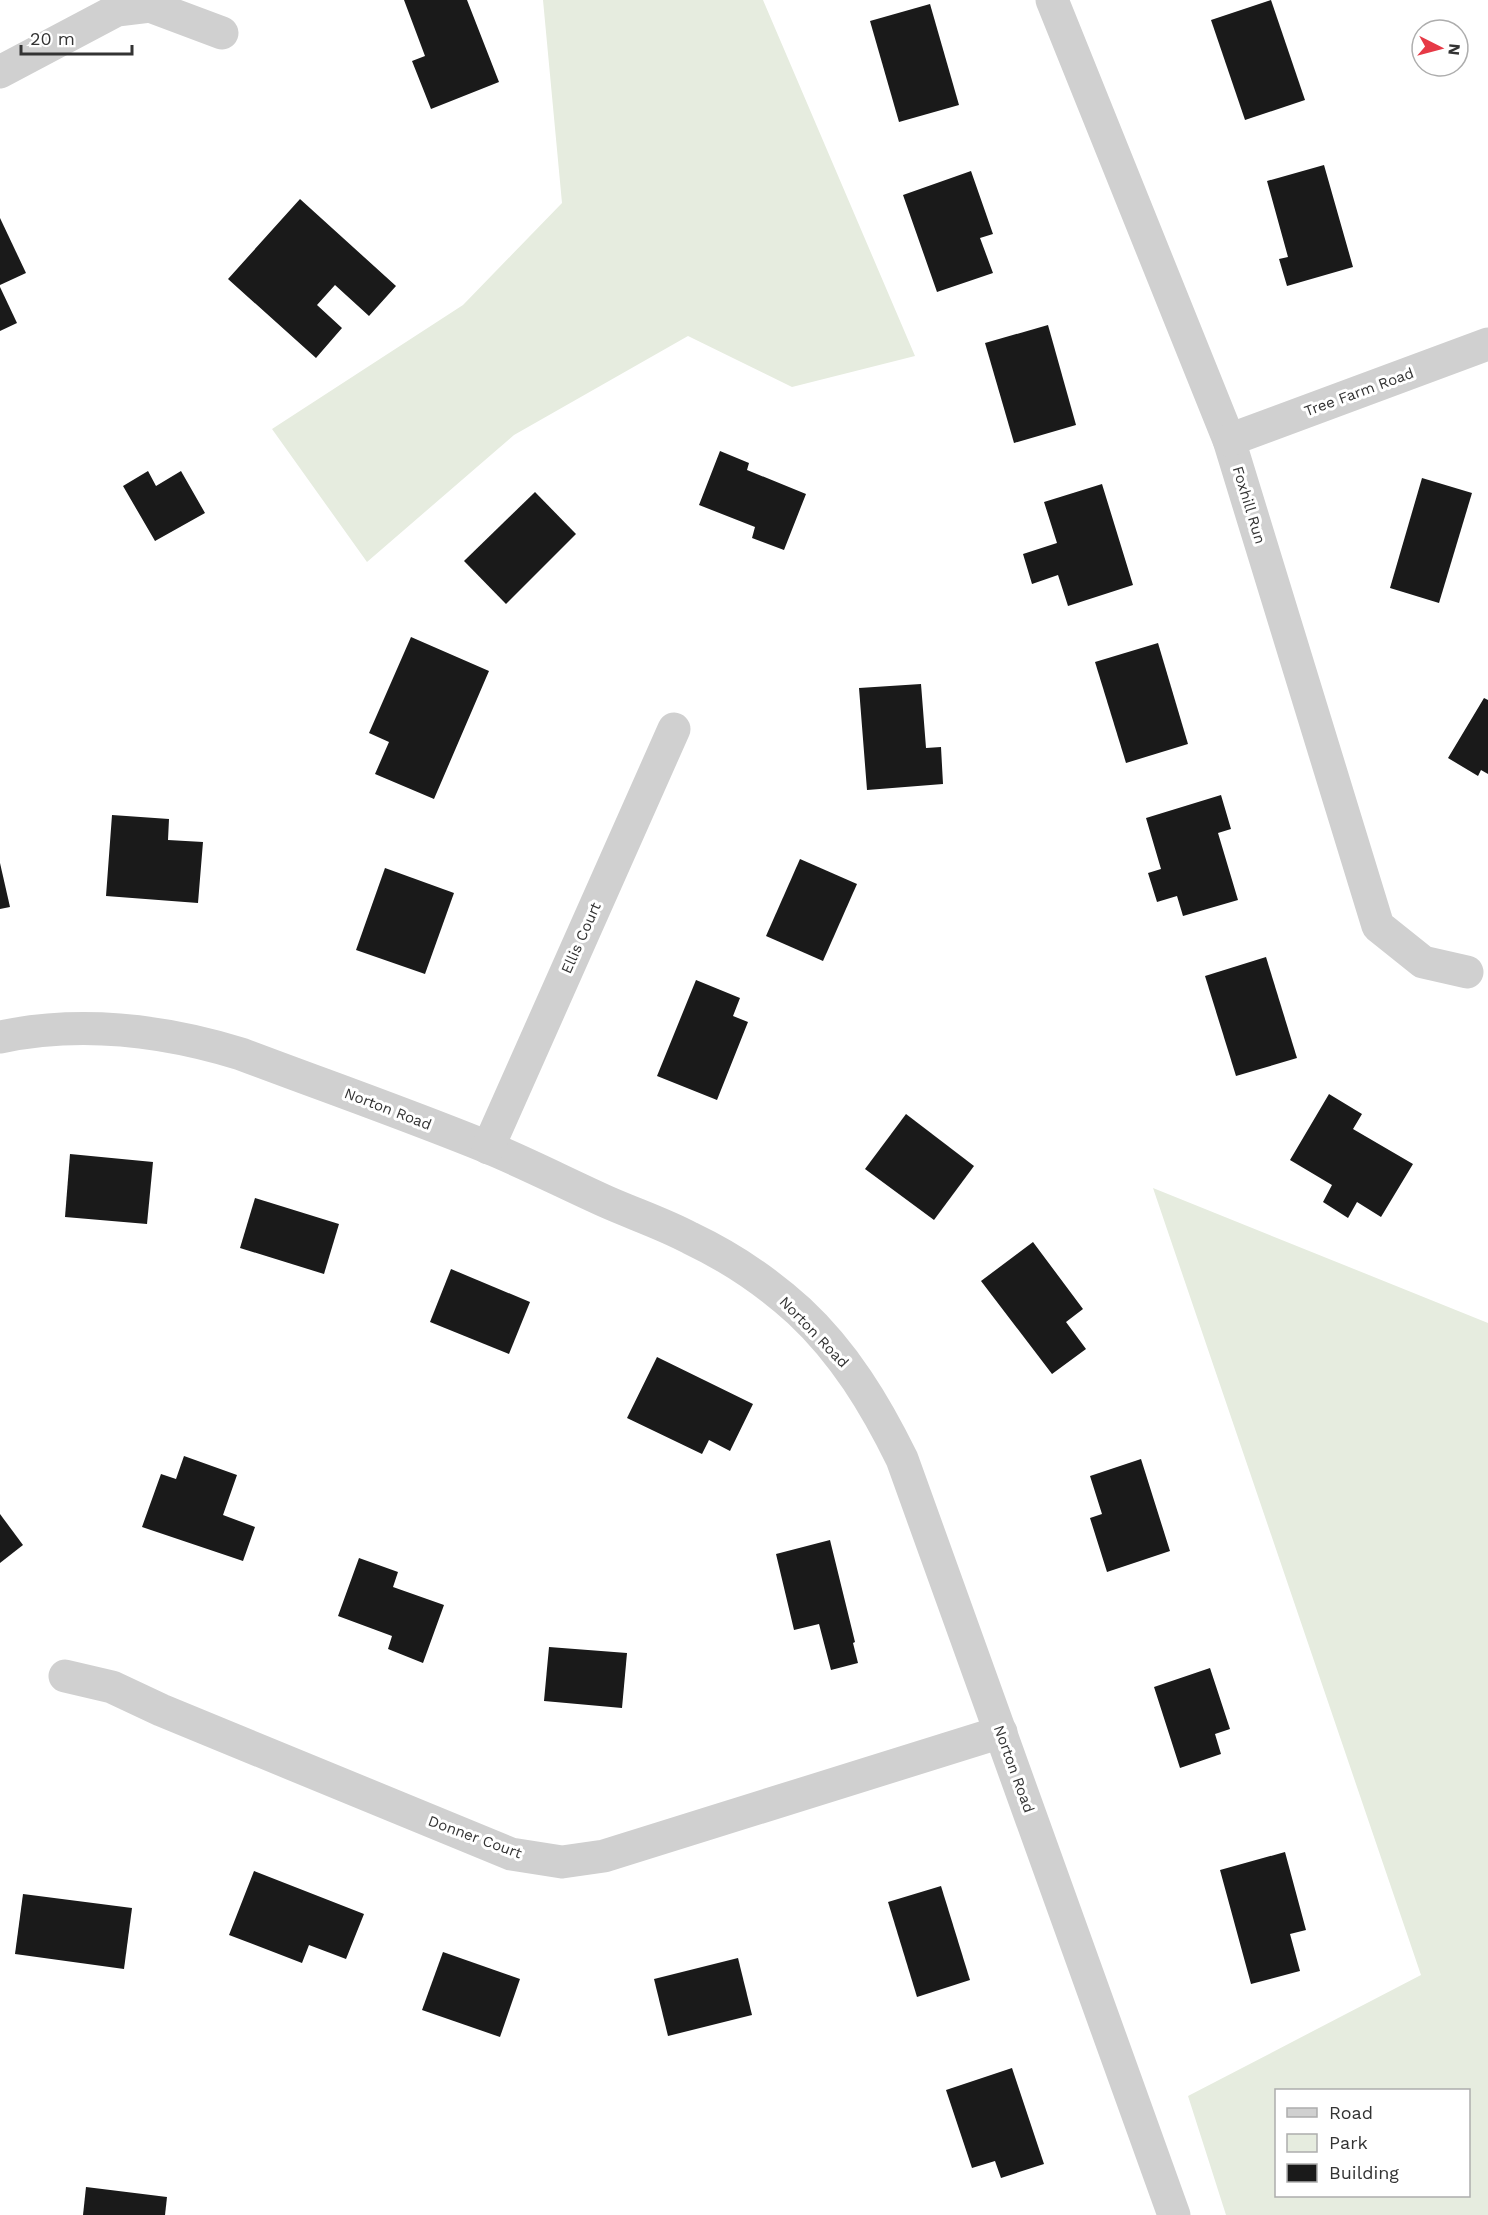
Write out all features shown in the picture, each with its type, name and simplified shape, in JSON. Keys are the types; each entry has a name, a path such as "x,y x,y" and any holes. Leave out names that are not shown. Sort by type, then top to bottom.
{"street":[{"name":"Foxhill Run","path":"1052,0 1229,440 1378,926 1423,962 1467,972"},
{"path":"0,72 117,10 150,6 222,33"},
{"name":"Tree Farm Road","path":"1229,440 1488,344"},
{"name":"Ellis Court","path":"488,1148 674,729"},
{"name":"Norton Road","path":"0,1037 66,1028 114,1028 163,1034 210,1044 241,1054 488,1148 646,1220 688,1236 728,1257 800,1312 831,1344 864,1390 902,1459 1174,2215"},
{"name":"Donner Court","path":"65,1676 112,1687 160,1710 511,1854 562,1862 604,1856 1001,1732"}],"green space":[{"path":"543,0 763,0 915,356 792,387 688,336 514,435 367,562 272,429 463,305 562,203"},
{"path":"1153,1188 1488,1323 1488,2215 1226,2215 1188,2096 1421,1975"}],"building":[{"path":"404,0 467,0 499,82 431,109 412,61 425,56"},
{"path":"1271,0 1305,100 1245,120 1211,20"},
{"path":"930,4 959,105 899,122 870,21"},
{"path":"1324,165 1353,267 1287,286 1279,259 1288,257 1267,181"},
{"path":"971,171 993,234 980,238 993,273 937,292 903,195"},
{"path":"300,199 396,286 369,316 335,285 317,305 342,328 316,358 228,279"},
{"path":"0,218 26,273 0,285"},
{"path":"0,287 17,323 0,331"},
{"path":"1048,325 1076,425 1014,443 985,343"},
{"path":"720,451 749,463 747,470 806,494 784,550 752,538 755,527 699,505"},
{"path":"148,471 156,486 181,471 205,513 155,541 123,486"},
{"path":"1422,478 1472,493 1439,603 1390,588"},
{"path":"1102,484 1133,585 1068,606 1058,575 1032,584 1023,554 1057,543 1044,502"},
{"path":"535,492 576,534 506,604 464,561"},
{"path":"411,637 489,671 434,799 375,774 389,742 369,733"},
{"path":"1158,643 1188,744 1126,763 1095,662"},
{"path":"921,684 926,748 941,747 943,784 867,790 859,688"},
{"path":"1484,698 1488,700 1488,774 1481,770 1478,776 1448,758"},
{"path":"1221,795 1231,829 1218,833 1238,900 1183,916 1177,896 1157,902 1148,873 1161,869 1146,818"},
{"path":"112,815 169,819 168,840 203,842 198,903 106,896"},
{"path":"800,859 857,884 823,961 766,936"},
{"path":"0,863 10,907 0,909"},
{"path":"385,868 454,893 425,974 356,950"},
{"path":"1266,957 1297,1058 1236,1076 1205,976"},
{"path":"696,980 740,998 733,1016 748,1022 717,1100 657,1076"},
{"path":"1329,1094 1362,1114 1353,1129 1413,1164 1381,1217 1357,1202 1348,1218 1323,1202 1332,1185 1290,1160"},
{"path":"906,1114 974,1166 934,1220 865,1169"},
{"path":"70,1154 153,1162 147,1224 65,1217"},
{"path":"255,1198 339,1224 324,1274 240,1248"},
{"path":"1033,1242 1083,1309 1066,1322 1086,1349 1052,1374 981,1281"},
{"path":"451,1269 530,1302 509,1354 430,1322"},
{"path":"657,1357 753,1404 730,1451 709,1440 702,1454 627,1418"},
{"path":"184,1456 237,1475 223,1515 255,1527 243,1561 142,1527 161,1474 176,1479"},
{"path":"1141,1459 1170,1551 1107,1572 1090,1518 1102,1514 1090,1476"},
{"path":"0,1514 23,1545 0,1563"},
{"path":"830,1540 858,1663 831,1670 819,1624 794,1630 776,1554"},
{"path":"359,1558 398,1572 393,1587 444,1605 423,1663 388,1649 392,1636 338,1616"},
{"path":"549,1647 627,1653 622,1708 544,1701"},
{"path":"1210,1668 1230,1729 1215,1734 1221,1754 1180,1768 1154,1687"},
{"path":"1285,1852 1306,1930 1290,1934 1300,1971 1251,1984 1220,1870"},
{"path":"254,1871 364,1914 346,1959 309,1945 302,1963 229,1935"},
{"path":"941,1886 970,1980 917,1997 888,1902"},
{"path":"23,1894 132,1908 124,1969 15,1954"},
{"path":"443,1952 520,1979 500,2037 422,2010"},
{"path":"738,1958 752,2015 668,2036 654,1979"},
{"path":"1012,2068 1044,2164 1001,2178 995,2161 972,2168 946,2090"},
{"path":"86,2187 167,2197 165,2215 83,2215"}]}
